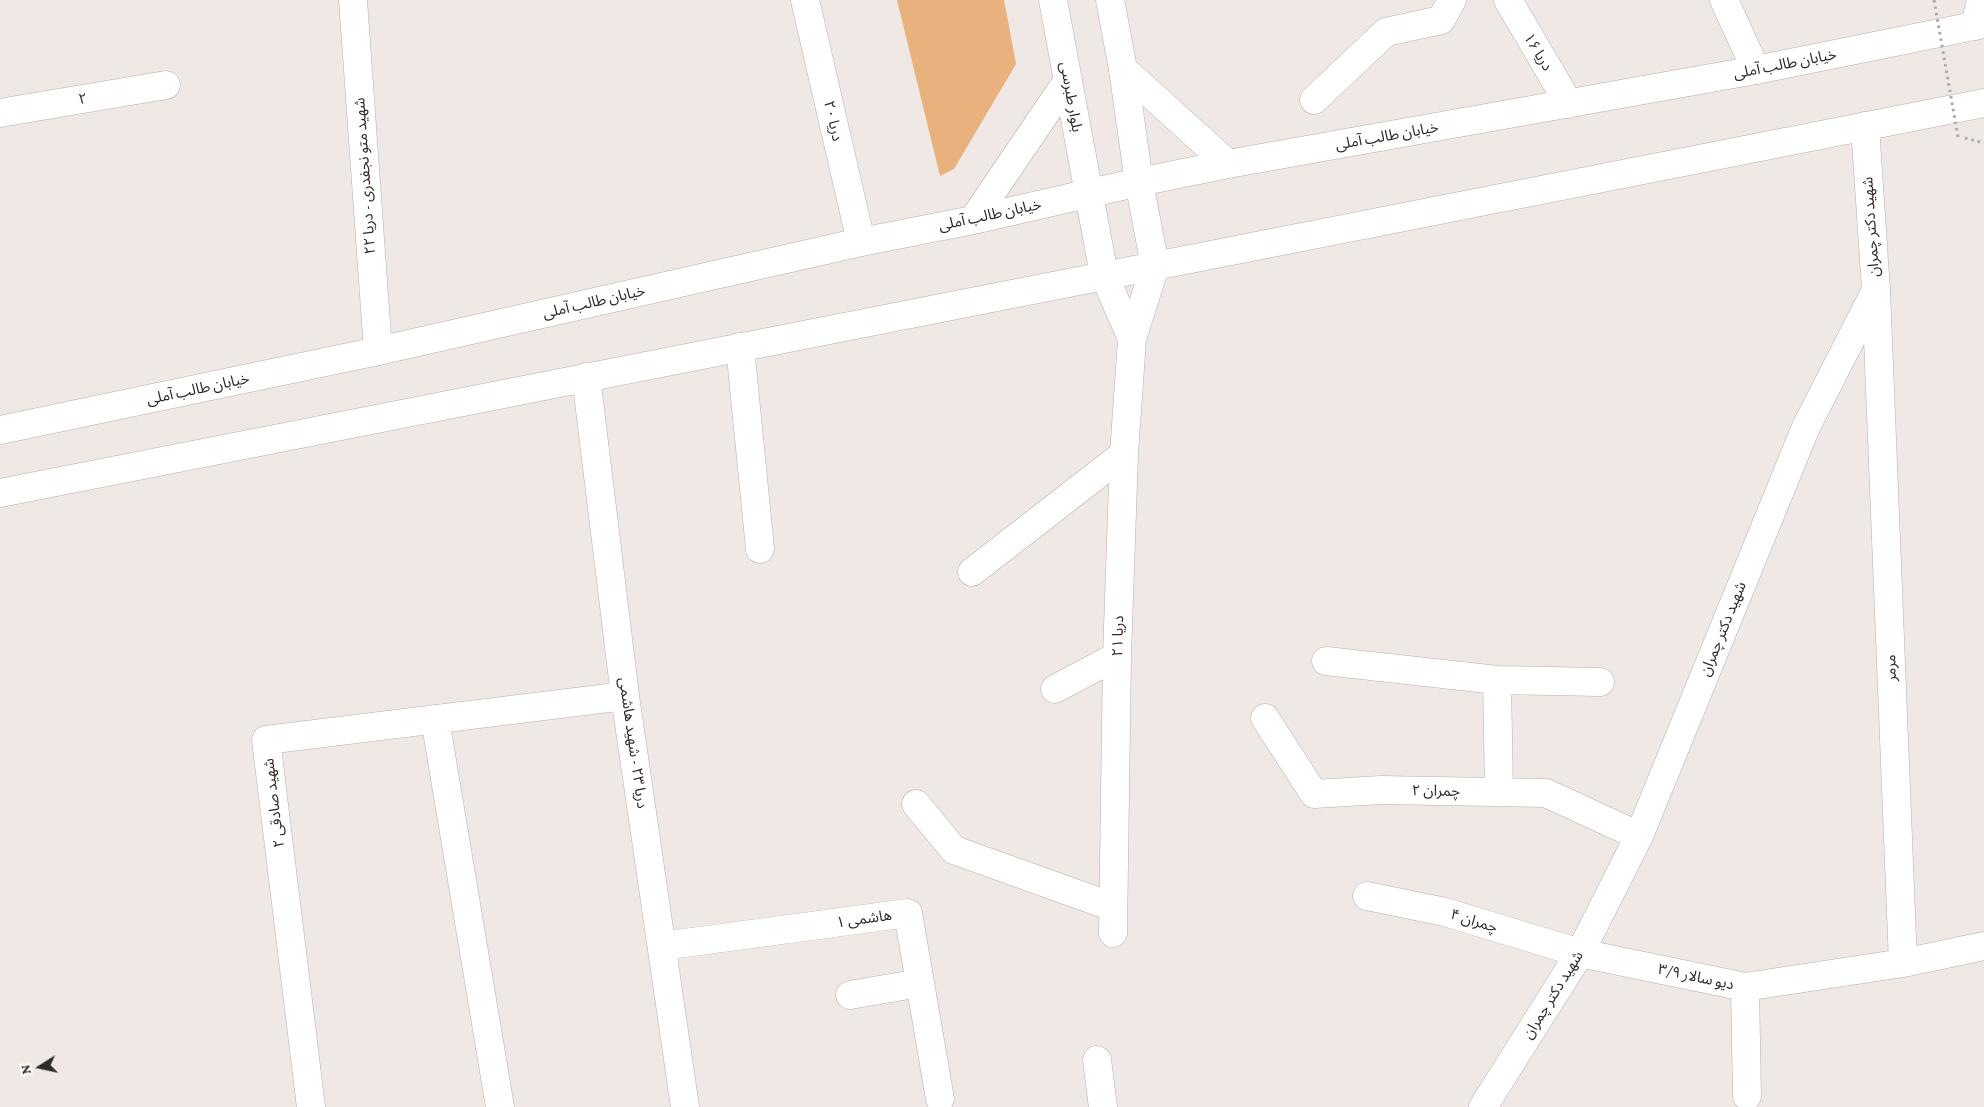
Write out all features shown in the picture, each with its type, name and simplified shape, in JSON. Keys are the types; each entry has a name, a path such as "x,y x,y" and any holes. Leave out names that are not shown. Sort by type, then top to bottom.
{"street":[{"name":"شهید متو نجفدری - دریا ۲۲","path":"353,0 378,351"},
{"name":"دریا ۲۰","path":"805,0 861,242"},
{"name":"بلوار طبرسی","path":"1053,0 1104,275"},
{"path":"1110,0 1123,69 1139,182 1155,266"},
{"path":"1314,100 1386,32 1441,20 1452,0"},
{"name":"دریا ۱۶","path":"1508,0 1569,104"},
{"path":"1724,0 1756,70"},
{"path":"1979,25 1981,0"},
{"name":"خیابان طالب آملی","path":"0,430 378,351 861,242 973,220 1139,182 1228,164 1756,70 1979,25"},
{"path":"1123,69 1228,164"},
{"path":"973,220 1068,80"},
{"name":"۲","path":"0,113 166,85"},
{"path":"0,493 1984,102"},
{"name":"شهید دکتر چمران","path":"1483,1107 1580,953 1639,836 1806,427 1876,290 1865,126"},
{"name":"دریا ۲۱","path":"916,804 954,850 1113,920 1117,656 1124,454 1132,338 1155,266"},
{"name":"دریا ۲۱","path":"1104,275 1132,338"},
{"name":"مرمر","path":"1876,290 1903,963"},
{"path":"740,347 760,549"},
{"name":"دریا ۲۳ - شهید هاشمی","path":"586,377 626,696 685,1107"},
{"path":"972,572 1124,454"},
{"path":"1055,689 1117,656"},
{"path":"1326,662 1497,680 1600,682"},
{"path":"1497,680 1499,792"},
{"name":"شهید صادقی ۲","path":"311,1107 266,740 626,696"},
{"name":"چمران ۲","path":"1265,718 1314,794 1381,790 1546,793 1639,836"},
{"path":"434,719 500,1107"},
{"name":"چمران ۴","path":"1367,896 1445,912 1580,953"},
{"name":"هاشمی ۱","path":"662,946 908,913 940,1099"},
{"path":"1903,963 1984,946"},
{"name":"دیو سالار ۳/۹","path":"1580,953 1746,986 1903,963"},
{"path":"850,995 920,983"},
{"path":"1746,986 1747,1096"},
{"path":"1097,1060 1103,1107"}],"path":[{"path":"1934,0 1958,137 1984,143"}],"building":[{"path":"897,0 1004,0 1016,64 954,169 940,176"}]}
